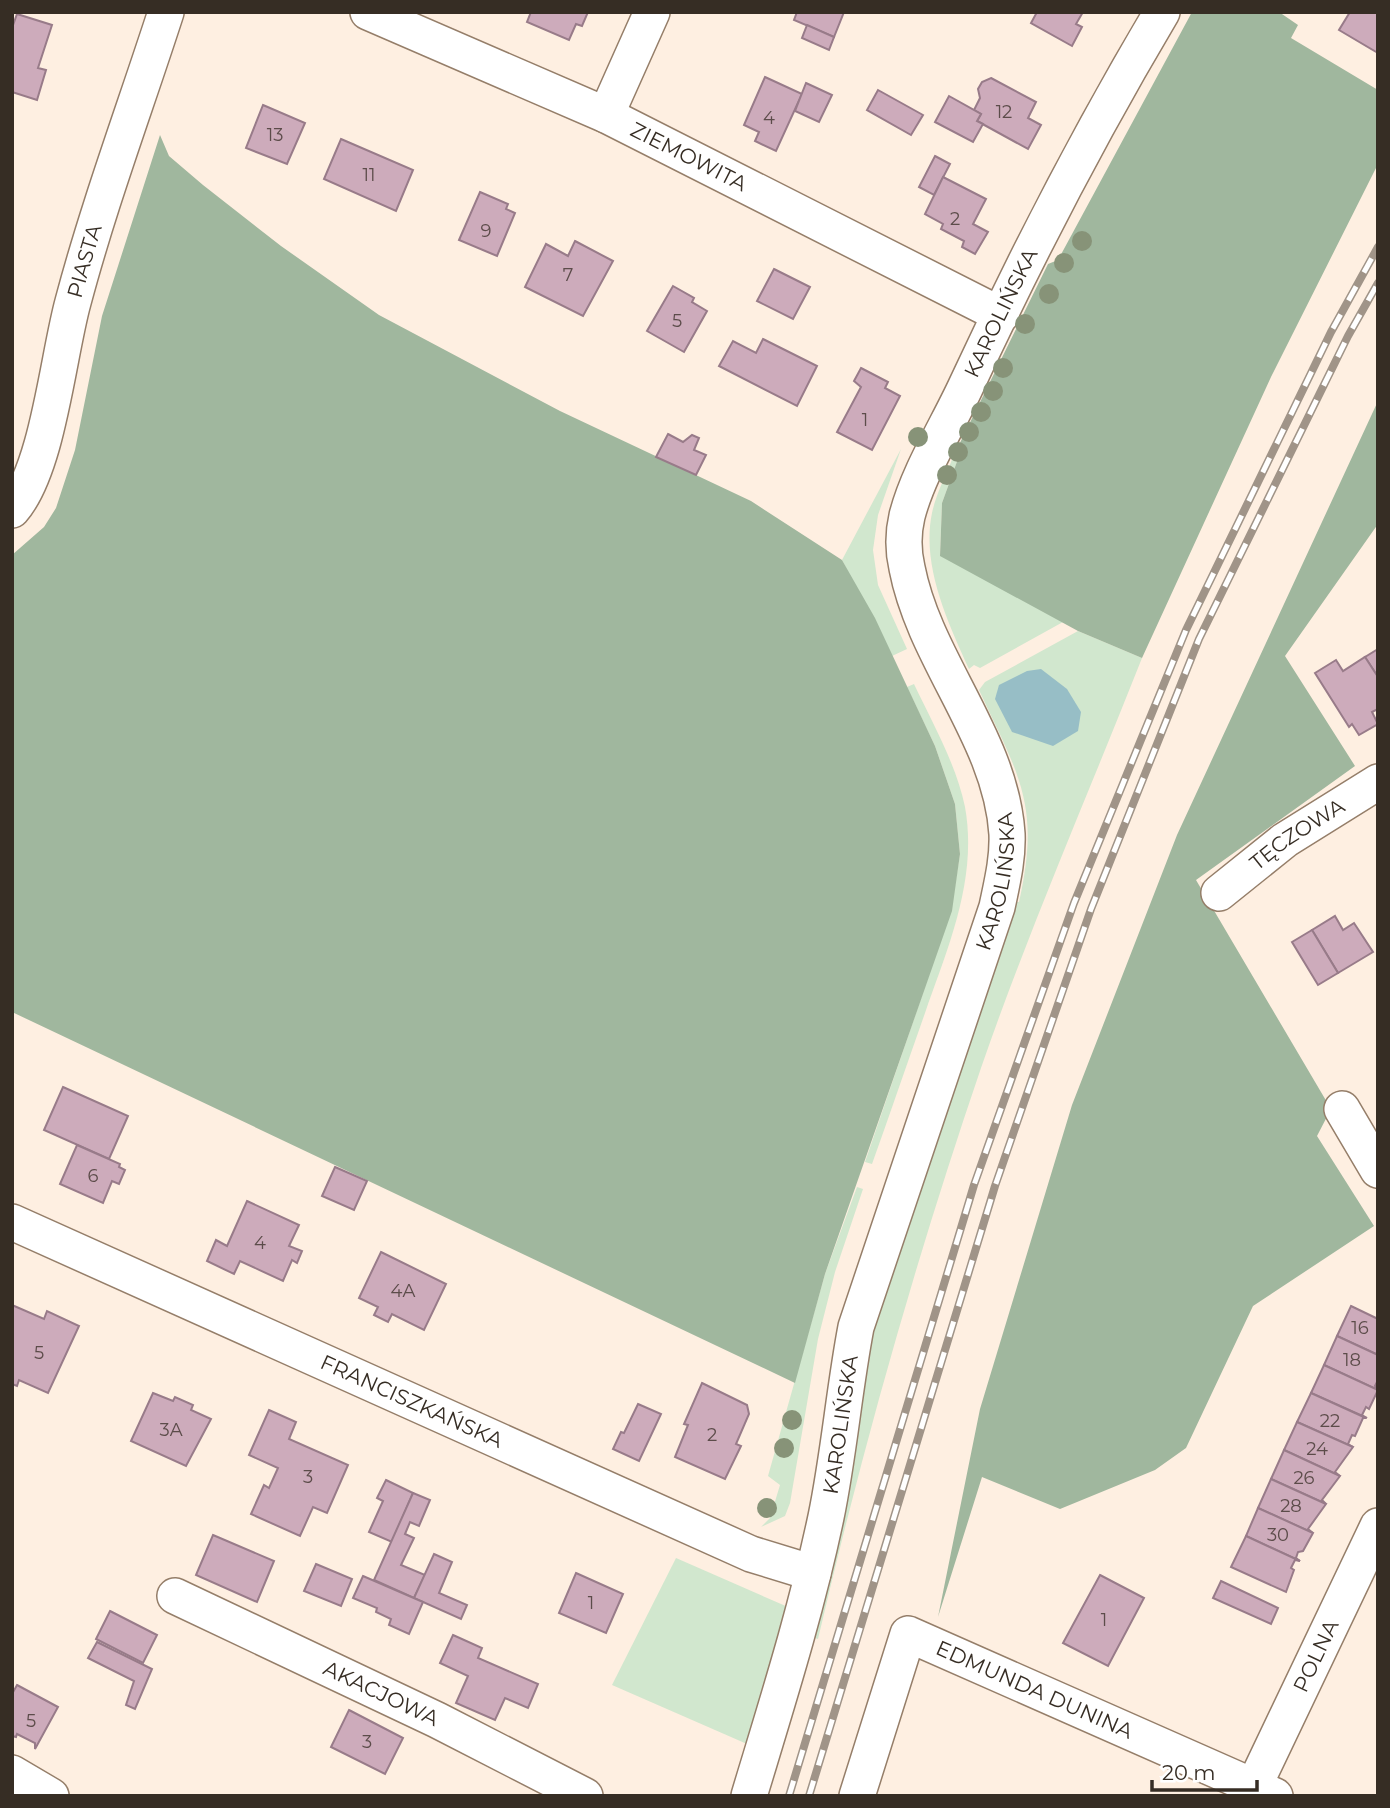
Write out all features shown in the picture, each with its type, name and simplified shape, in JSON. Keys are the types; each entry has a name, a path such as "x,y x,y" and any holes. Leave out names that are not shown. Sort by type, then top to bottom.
{"street":[{"name":"PIASTA","path":"12,510 27,487 49,414 73,302 166,12"},
{"name":"ZIEMOWITA","path":"368,12 606,114 1001,315"},
{"path":"606,114 652,12"},
{"name":"KAROLIŃSKA","path":"749,1796 798,1636 827,1515 843,1393 856,1326 998,907 1005,868 1007,836 996,781 920,610 907,569 904,538 914,497 1001,315 1130,66 1162,12"},
{"name":"TĘCZOWA","path":"1219,893 1285,841 1378,782"},
{"path":"1342,1109 1378,1170"},
{"name":"FRANCISZKAŃSKA","path":"12,1222 751,1554 813,1573"},
{"name":"POLNA","path":"1264,1791 1378,1526"},
{"name":"AKACJOWA","path":"175,1596 437,1720 585,1796"},
{"name":"EDMUNDA DUNINA","path":"857,1796 908,1634 1264,1791"},
{"path":"12,1773 51,1796"}],"green space":[{"path":"1192,12 1279,12 1298,25 1291,38 1378,90 1378,164 1271,377 1142,658 1078,631 940,556 942,503 959,456 955,453 1048,264 1058,260"},
{"path":"160,135 169,156 203,185 281,246 379,315 560,411 751,501 842,560 875,618 935,746 955,804 960,854 952,911 825,1274 795,1383 12,1012 12,555 44,527 56,508 75,450 102,316"},
{"path":"1378,401 1378,524 1285,656 1355,766 1196,880 1331,1109 1317,1136 1374,1226 1253,1306 1186,1448 1155,1470 1060,1509 982,1477 938,1617 980,1409 1072,1105 1177,835"},
{"path":"901,449 878,515 873,550 878,585 907,649 892,656 842,560"},
{"path":"953,457 958,459 942,503 940,555 1063,622 980,668 974,665 969,669 953,633 933,573 930,553 932,513"},
{"path":"1078,631 1142,658 1019,965 957,1138 892,1351 818,1639 809,1636 881,1294 1015,902 1019,902 1025,869 1028,840 1027,815 1022,792 1015,769 979,690 985,682"},
{"path":"914,684 943,744 961,791 968,834 967,860 964,886 951,938 872,1164 865,1162 951,911 960,854 955,804 935,746 907,687"},
{"path":"857,1187 863,1189 835,1272 818,1339 790,1503 785,1516 761,1527 770,1518 780,1485 768,1476 825,1274"},
{"path":"676,1558 788,1607 747,1744 612,1685"}],"water":[{"path":"1041,669 1067,689 1081,712 1078,731 1053,746 1012,732 995,699 999,685 1027,671"}],"building":[{"path":"531,12 588,12 582,26 576,24 569,40 527,22"},
{"path":"797,12 844,12 834,37 794,20"},
{"path":"1037,12 1083,12 1076,24 1082,27 1072,46 1031,23"},
{"path":"1350,12 1378,12 1378,53 1339,30"},
{"path":"17,14 52,25 38,68 46,70 37,100 12,92 12,28"},
{"path":"807,25 834,37 829,50 802,38"},
{"path":"765,77 802,94 776,151 755,141 759,132 744,125"},
{"path":"991,78 1036,102 1028,118 1041,125 1028,149 977,121 981,114 974,110 980,98 978,89 982,82"},
{"path":"806,83 832,95 819,122 795,111"},
{"path":"878,90 923,115 911,135 867,110"},
{"path":"949,96 981,114 977,121 983,124 973,142 935,122"},
{"path":"263,105 305,123 287,164 246,148"},
{"path":"341,139 413,170 396,211 324,179"},
{"path":"935,156 950,164 934,195 919,187"},
{"path":"943,177 986,199 973,224 988,232 975,254 962,247 964,241 941,229 943,224 925,214"},
{"path":"480,192 508,204 506,209 515,213 497,256 459,240"},
{"path":"575,241 613,261 583,316 525,287 546,244 568,256"},
{"path":"774,269 810,287 793,319 757,301"},
{"path":"673,286 694,298 692,302 707,311 684,352 647,331"},
{"path":"763,339 817,366 797,406 719,366 733,341 756,353"},
{"path":"861,368 888,382 885,388 900,396 872,450 837,432 861,387 854,381"},
{"path":"668,434 683,442 692,435 699,438 694,450 706,455 696,475 656,457"},
{"path":"1378,649 1378,677 1365,657"},
{"path":"1365,657 1378,677 1378,709 1372,712 1378,724 1359,735 1352,724 1349,727 1315,673 1336,660 1343,671"},
{"path":"1335,916 1343,930 1354,923 1373,952 1338,973 1312,930"},
{"path":"1312,930 1338,973 1318,985 1292,942"},
{"path":"63,1087 128,1116 109,1159 44,1130"},
{"path":"77,1145 120,1164 119,1167 125,1170 119,1184 112,1181 103,1203 60,1184"},
{"path":"335,1167 367,1181 354,1210 322,1196"},
{"path":"247,1201 299,1225 289,1246 302,1251 297,1263 292,1260 283,1281 240,1261 234,1274 207,1261 216,1240 227,1246"},
{"path":"381,1252 446,1284 424,1330 392,1314 388,1322 374,1315 378,1307 359,1298"},
{"path":"12,1305 44,1319 47,1311 79,1326 48,1393 19,1380 17,1386 12,1384"},
{"path":"1351,1306 1378,1319 1378,1355 1337,1336"},
{"path":"1337,1336 1378,1355 1378,1380 1375,1386 1378,1390 1324,1365"},
{"path":"1324,1365 1378,1390 1369,1409 1366,1407 1362,1415 1367,1418 1311,1393"},
{"path":"702,1383 747,1405 749,1414 736,1444 741,1446 725,1479 675,1457 688,1425 684,1424"},
{"path":"153,1393 173,1401 175,1397 193,1405 191,1410 211,1419 186,1466 131,1441"},
{"path":"1311,1393 1366,1418 1363,1418 1355,1436 1352,1435 1348,1444 1353,1447 1297,1422"},
{"path":"638,1404 661,1414 639,1461 613,1449"},
{"path":"269,1410 296,1422 289,1439 348,1465 327,1513 313,1507 300,1536 251,1514 264,1485 269,1488 278,1468 249,1455"},
{"path":"1297,1422 1353,1447 1335,1472 1340,1476 1284,1450"},
{"path":"1284,1450 1340,1476 1322,1500 1326,1504 1271,1479"},
{"path":"1271,1479 1326,1504 1308,1529 1313,1533 1258,1508"},
{"path":"386,1480 413,1493 392,1542 369,1532 383,1501 377,1498"},
{"path":"413,1493 430,1500 419,1526 410,1522 405,1534 414,1538 401,1565 425,1575 414,1598 374,1580"},
{"path":"1258,1508 1313,1533 1303,1551 1298,1552 1296,1558 1300,1561 1246,1536"},
{"path":"213,1535 274,1561 257,1602 196,1575"},
{"path":"1246,1536 1300,1561 1295,1560 1291,1568 1294,1570 1286,1592 1231,1567"},
{"path":"434,1554 452,1562 439,1593 467,1605 461,1619 414,1598"},
{"path":"316,1564 352,1579 341,1606 304,1591"},
{"path":"576,1573 623,1594 606,1633 559,1613"},
{"path":"1100,1575 1144,1598 1108,1666 1063,1643"},
{"path":"363,1576 423,1602 409,1634 389,1625 391,1619 376,1612 377,1608 353,1598"},
{"path":"1221,1581 1278,1608 1271,1624 1213,1598"},
{"path":"110,1611 157,1635 143,1663 96,1639"},
{"path":"453,1635 482,1648 478,1658 538,1684 528,1708 505,1698 495,1720 456,1703 468,1676 440,1663"},
{"path":"97,1642 152,1669 135,1709 126,1705 134,1681 88,1658"},
{"path":"17,1685 58,1707 35,1749 35,1743 17,1734 16,1737 12,1736 12,1694"},
{"path":"349,1710 403,1738 385,1774 331,1747"}],"railway":[{"path":"789,1796 974,1185 1074,903 1186,630 1331,332 1378,247"},
{"path":"809,1796 995,1186 1091,909 1199,639 1348,336 1378,283"}]}
